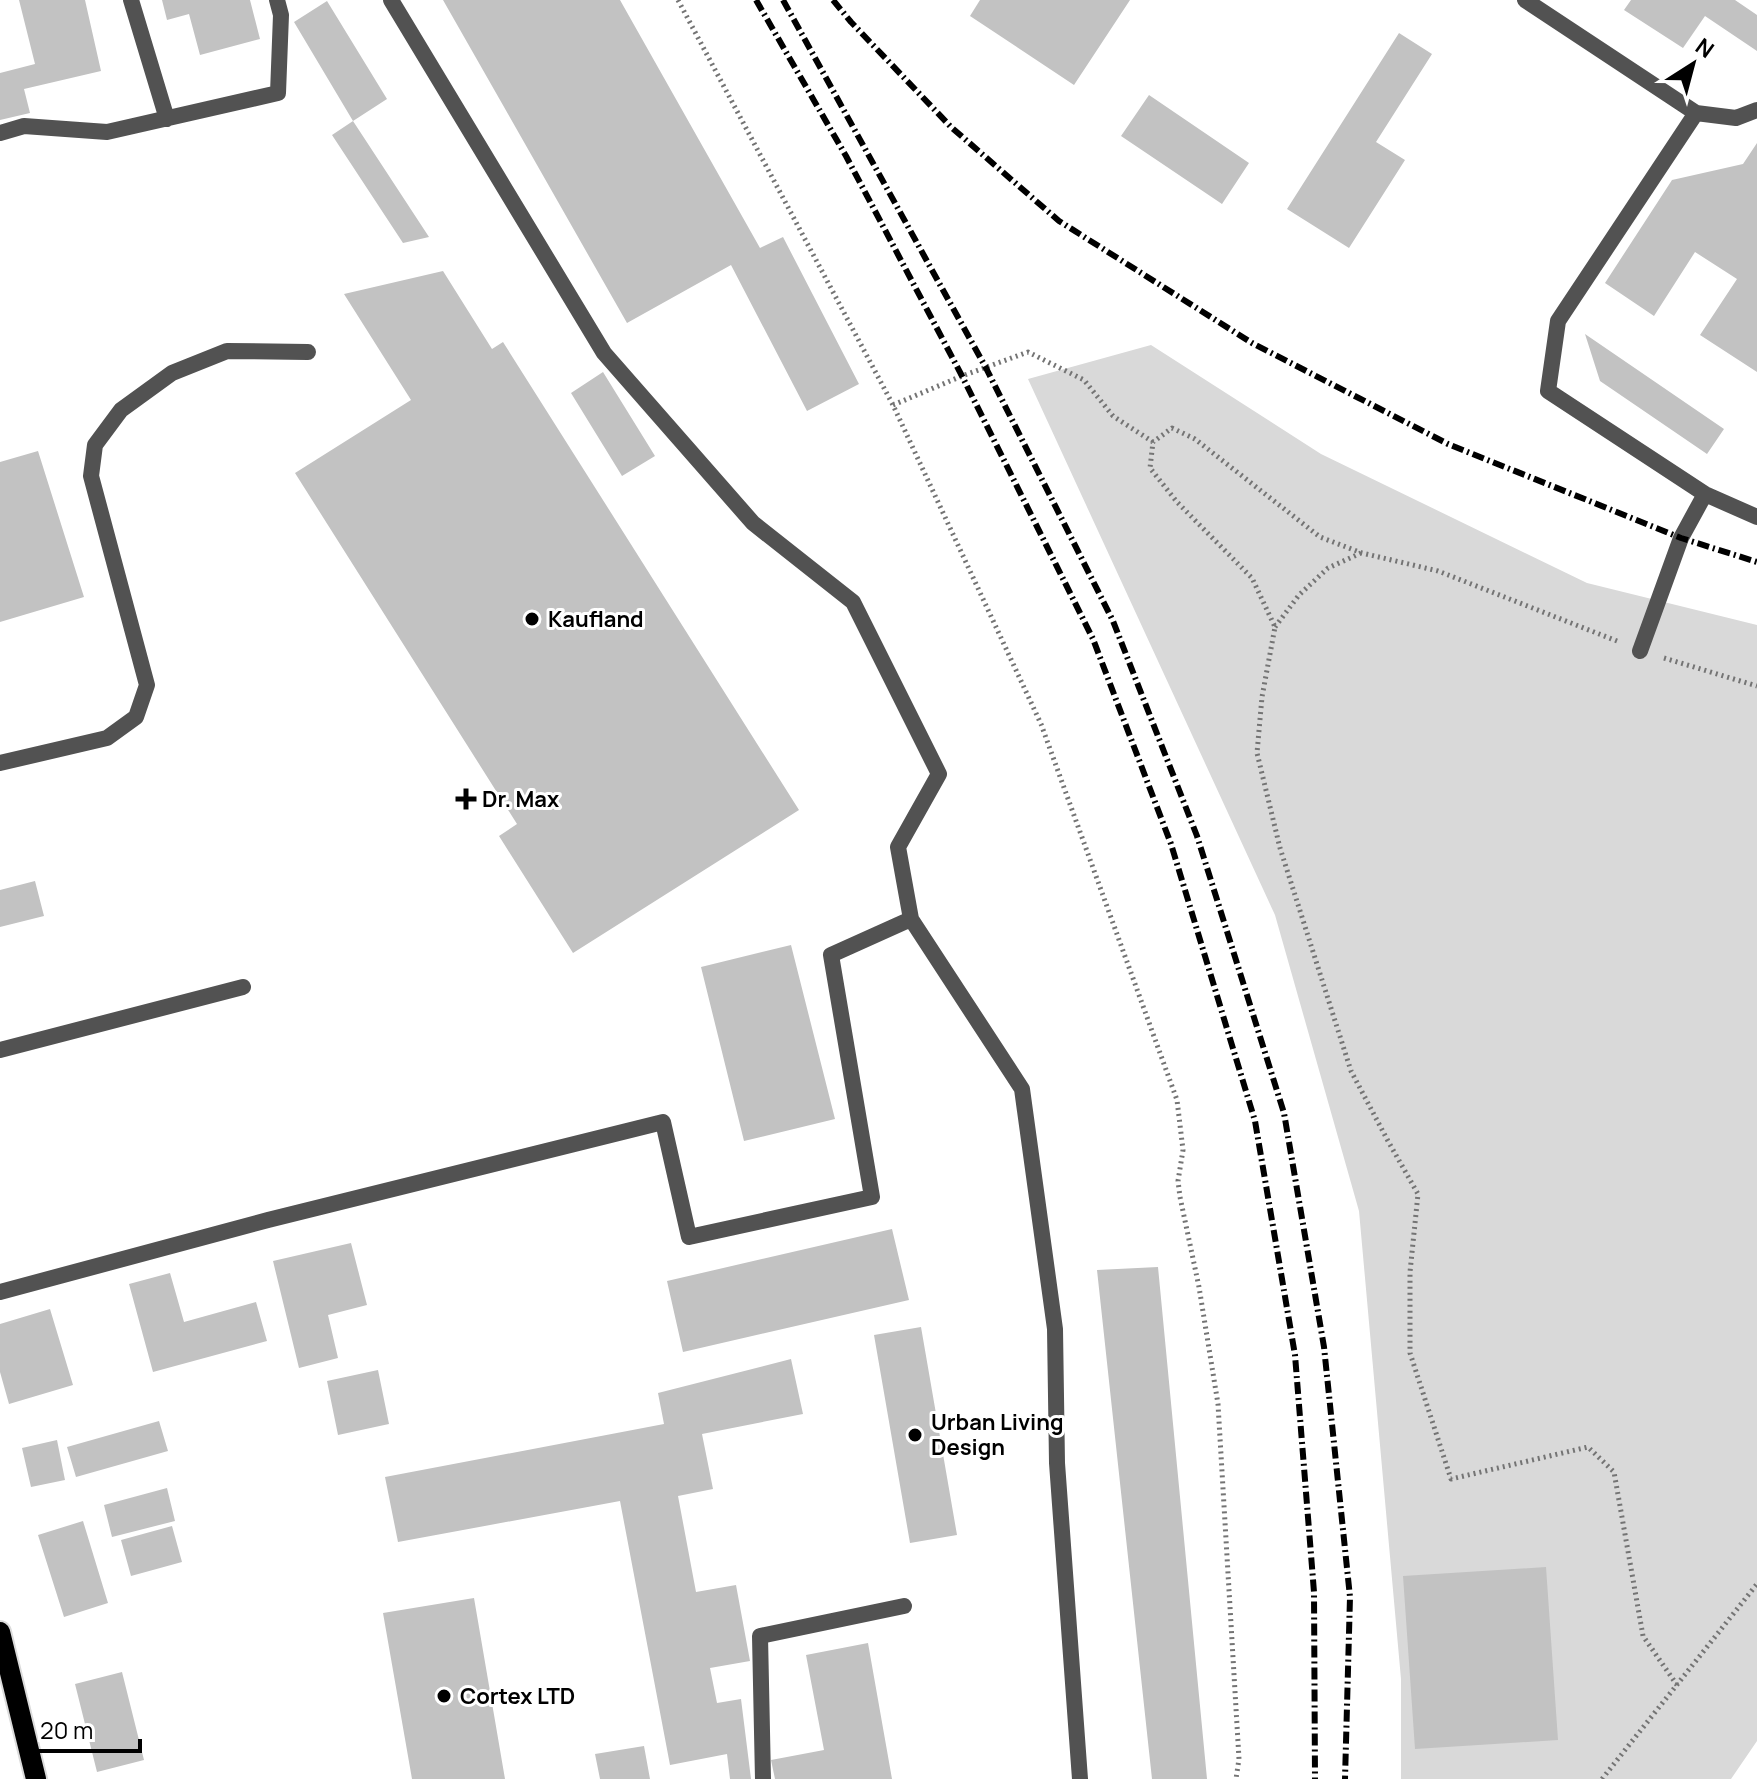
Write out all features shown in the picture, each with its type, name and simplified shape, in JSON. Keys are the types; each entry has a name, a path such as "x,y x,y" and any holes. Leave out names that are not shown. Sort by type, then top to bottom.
{"main road":[{"path":"0,1632 36,1779"}],"lane":[{"path":"131,0 167,119"},
{"path":"0,133 24,126 107,132 278,93 281,15 277,0"},
{"path":"391,0 604,353 753,523 853,602 939,774 898,847 911,919 1022,1089 1055,1329 1057,1463 1080,1779"},
{"path":"1525,0 1696,113 1736,118 1757,110"},
{"path":"1696,113 1558,321 1548,391 1705,494 1757,517"},
{"path":"0,763 107,738 136,717 147,685 91,476 95,445 121,410 172,373 227,351 308,352"},
{"path":"1640,651 1681,538 1705,494"},
{"path":"0,1292 268,1220 663,1122 689,1237 872,1197 831,955 911,919"},
{"path":"0,1050 243,987"},
{"path":"763,1779 760,1636 904,1606"}],"path":[{"path":"678,0 893,405 1041,724 1177,1100 1183,1150 1178,1181 1180,1197 1199,1287 1218,1404 1239,1759 1236,1779"},
{"path":"893,405 1028,352 1084,380 1113,416 1153,442"},
{"path":"1275,627 1252,578 1177,502 1150,468 1153,442 1172,428 1195,439 1320,537 1362,553 1438,571 1640,651 1757,686"},
{"path":"1362,553 1328,568 1299,595 1275,627 1262,697 1257,753 1280,848 1351,1071 1418,1194 1410,1272 1410,1353 1451,1479 1588,1447 1614,1472 1643,1636 1677,1685"},
{"path":"1602,1779 1757,1584"}],"shaded area":[{"path":"1151,345 1321,454 1587,583 1757,625 1757,1741 1731,1779 1401,1779 1401,1679 1359,1211 1275,915 1028,379"}],"building":[{"path":"19,0 85,0 101,71 24,89 30,113 0,120 0,73 35,64"},
{"path":"162,0 250,0 260,39 200,55 189,14 167,20"},
{"path":"443,0 620,0 760,248 783,237 859,384 807,411 731,265 627,323"},
{"path":"980,0 1130,0 1074,85 970,16"},
{"path":"1631,0 1735,0 1757,15 1757,51 1705,16 1683,48 1624,10"},
{"path":"327,1 387,99 353,121 294,22"},
{"path":"1399,33 1432,54 1376,142 1405,160 1349,248 1287,209"},
{"path":"1149,95 1249,163 1222,204 1121,136"},
{"path":"353,121 429,237 403,243 332,135"},
{"path":"1757,143 1757,372 1700,335 1737,279 1695,252 1654,316 1605,283 1672,180 1743,164"},
{"name":"Kaufland","path":"443,271 492,349 503,342 799,810 573,953 499,836 517,824 295,473 411,400 344,294"},
{"path":"1585,334 1724,429 1707,454 1600,381"},
{"path":"603,372 655,456 622,476 571,393"},
{"path":"38,451 84,597 0,622 0,462"},
{"path":"35,881 44,916 0,927 0,890"},
{"path":"791,945 835,1119 744,1141 701,967"},
{"path":"892,1229 909,1300 683,1352 667,1281"},
{"path":"351,1243 367,1305 328,1315 338,1358 299,1368 273,1261"},
{"path":"1158,1267 1207,1779 1152,1779 1097,1270"},
{"path":"170,1273 184,1322 256,1302 267,1341 153,1372 129,1284"},
{"path":"50,1309 73,1385 9,1404 0,1372 0,1324"},
{"name":"Urban Living Design","path":"921,1327 957,1535 910,1543 874,1335"},
{"path":"791,1359 803,1414 702,1434 713,1489 678,1496 696,1592 736,1585 750,1661 710,1668 717,1703 741,1699 751,1779 730,1779 727,1754 670,1765 620,1501 398,1542 385,1477 664,1424 658,1393"},
{"path":"378,1370 389,1424 338,1435 327,1381"},
{"path":"159,1421 168,1451 76,1477 67,1447"},
{"path":"57,1440 65,1480 31,1487 22,1448"},
{"path":"167,1488 175,1521 112,1537 104,1505"},
{"path":"83,1521 108,1603 64,1617 38,1535"},
{"path":"172,1526 182,1562 131,1576 121,1540"},
{"path":"1546,1567 1558,1740 1415,1749 1403,1576"},
{"name":"Cortex LTD","path":"474,1598 505,1779 412,1779 383,1613"},
{"path":"868,1643 892,1779 775,1779 771,1760 824,1750 806,1655"},
{"path":"122,1672 144,1760 97,1772 75,1684"},
{"path":"644,1746 650,1779 600,1779 595,1754"}],"railway":[{"path":"756,0 846,156 962,376 1093,639 1171,844 1255,1121 1295,1355 1314,1592 1315,1779"},
{"path":"783,0 986,368 1113,621 1197,836 1284,1113 1324,1347 1350,1597 1345,1779"},
{"path":"833,0 951,127 1059,221 1252,343 1448,444 1681,538 1757,562"}],"place":[{"name":"Kaufland","path":"532,619"},
{"name":"Dr. Max","path":"466,799"},
{"name":"Urban Living Design","path":"915,1435"},
{"name":"Cortex LTD","path":"444,1696"}]}
